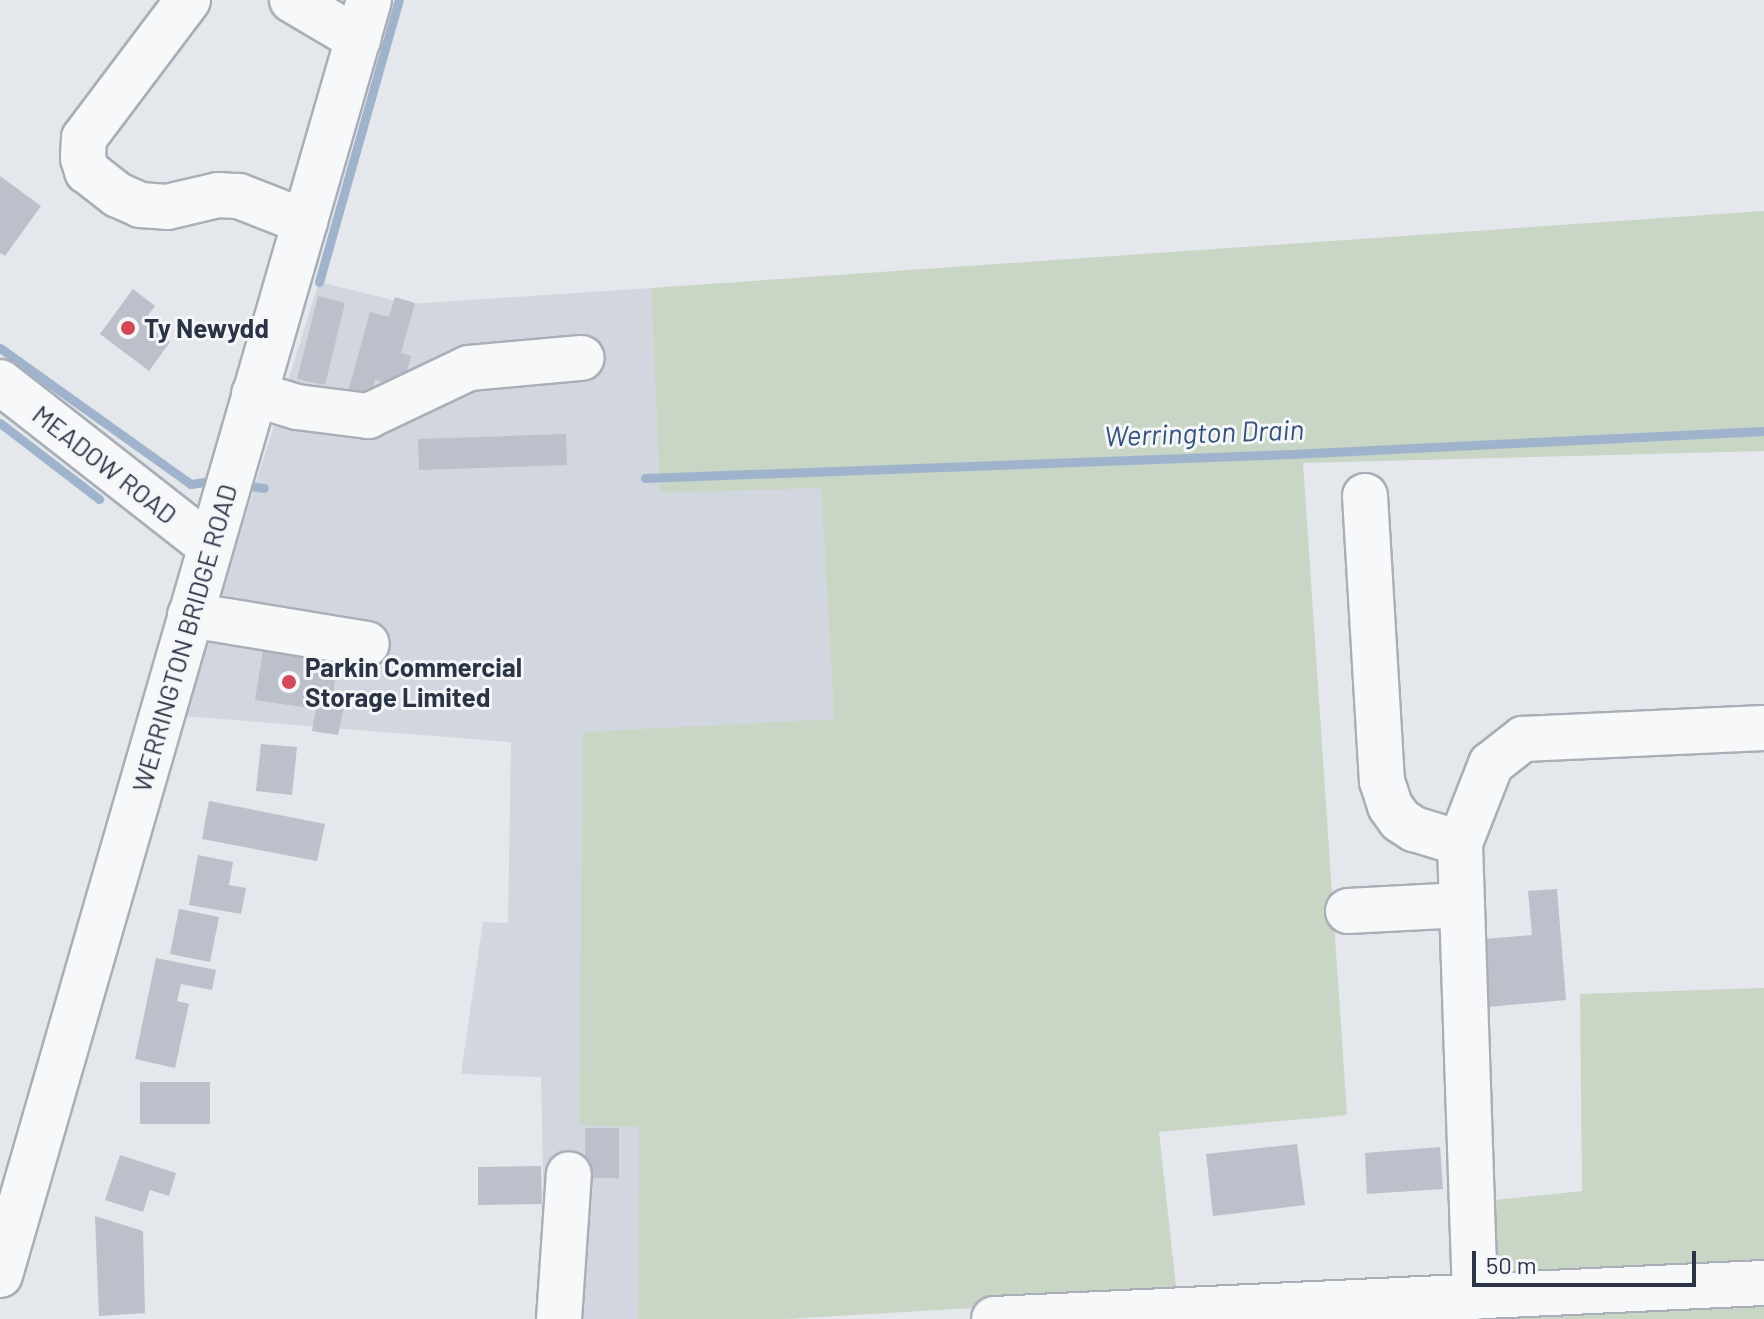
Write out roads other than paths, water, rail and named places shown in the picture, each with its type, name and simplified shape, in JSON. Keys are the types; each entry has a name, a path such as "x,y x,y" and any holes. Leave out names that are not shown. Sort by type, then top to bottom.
{"street":[{"path":"188,0 84,138 83,158 87,171 118,195 140,205 167,207 218,195 239,196 305,222"},
{"path":"292,0 364,19"},
{"name":"WERRINGTON BRIDGE ROAD","path":"0,1275 364,19"},
{"path":"254,394 297,407 368,416 469,368 582,358"},
{"name":"MEADOW ROAD","path":"0,382 210,546"},
{"path":"1365,496 1382,781 1390,806 1400,820 1414,829 1460,843"},
{"path":"190,615 367,644"},
{"path":"1475,1297 1460,843 1491,764 1523,739 1764,728"},
{"path":"1348,911 1462,905"},
{"path":"559,1319 569,1174"},
{"path":"994,1319 1764,1283"}],"waterway":[{"path":"319,282 399,0"},
{"name":"Werrington Drain","path":"0,348 191,484 216,480"},
{"path":"0,423 99,499"},
{"name":"Werrington Drain","path":"645,478 1291,454 1764,431"},
{"name":"Werrington Drain","path":"250,486 264,488"}],"place":[{"name":"Ty Newydd","path":"128,328"},
{"name":"Parkin Commercial Storage Limited","path":"289,682"}]}
